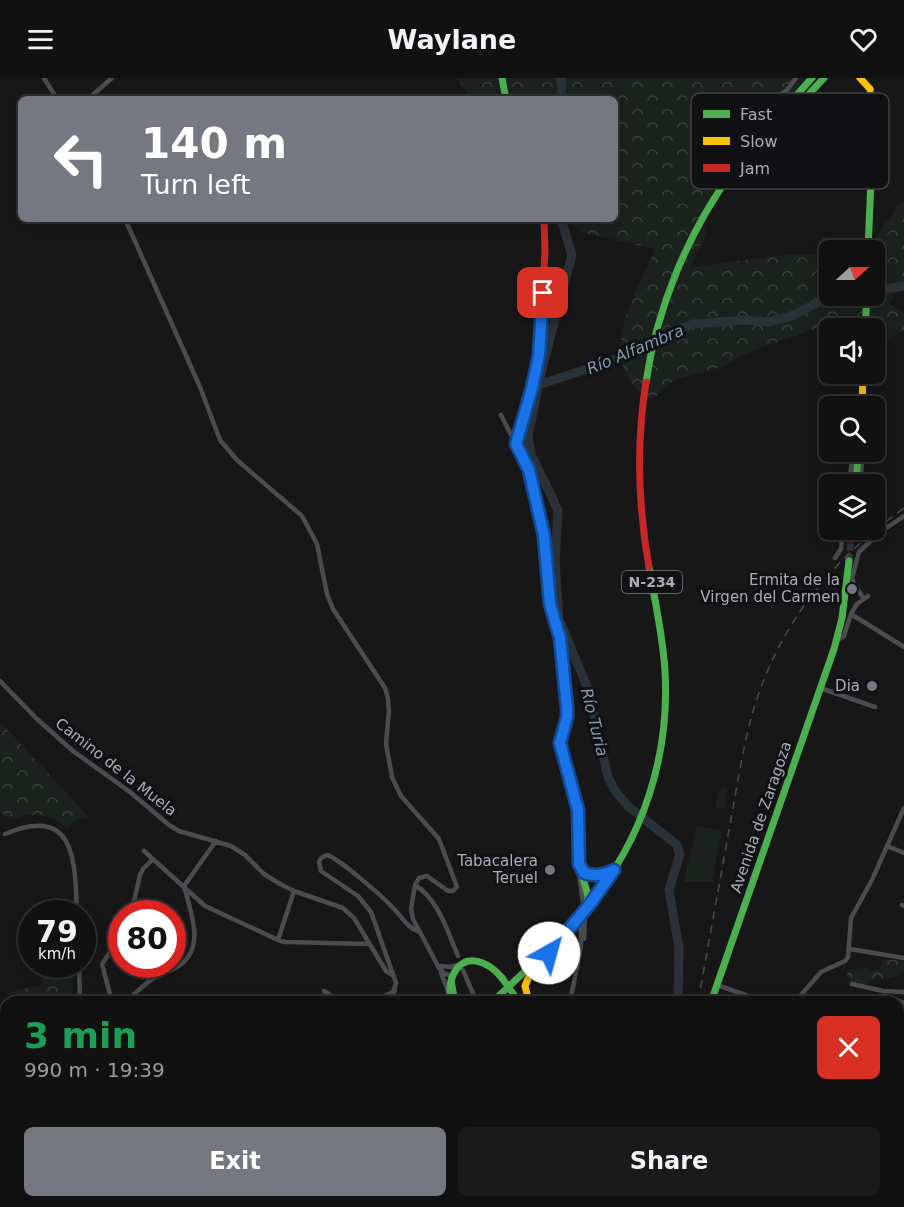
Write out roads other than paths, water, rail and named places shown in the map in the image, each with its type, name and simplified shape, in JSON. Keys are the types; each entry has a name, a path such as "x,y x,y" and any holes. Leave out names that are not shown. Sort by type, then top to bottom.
{"main road":[{"path":"502,78 505,96"},
{"name":"N-234","path":"803,93 812,78"},
{"path":"860,78 869,82"},
{"name":"N-234","path":"805,93 824,80"},
{"name":"N-234","path":"504,996 520,976 583,911 614,870 636,831 659,758 664,722 665,689 663,651 644,537 638,467 641,403 656,329 678,267 692,238 728,189"},
{"path":"868,240 871,189"},
{"path":"516,444 539,355 545,251 544,222"},
{"name":"Avenida de Zaragoza","path":"713,996 836,641 849,561"},
{"path":"580,868 586,874 596,876 614,870"},
{"path":"580,868 588,896 583,911"},
{"path":"528,996 526,978 568,928"},
{"path":"452,996 452,978 456,968 475,961 484,962 493,967 515,996"},
{"path":"499,996 520,976"}],"street":[{"path":"44,78 55,96"},
{"path":"91,96 112,78"},
{"path":"783,93 796,78"},
{"path":"126,222 200,387 220,440 237,459 302,516 317,544 327,594 333,608 385,688 389,705 386,744 392,777 401,796 439,839 457,887 453,891 448,891 427,876 419,878 415,885 411,914 439,966 445,975 452,978"},
{"path":"501,415 529,470 544,536 550,604 560,638 567,712 560,743 578,810 580,868"},
{"name":"Avenida de Zaragoza","path":"836,641 844,636 853,608 866,597 854,584 852,578 859,552 879,533 904,516"},
{"path":"835,558 841,549 842,540"},
{"path":"851,614 904,647"},
{"name":"Camino de la Muela","path":"0,681 37,719 73,751 130,792 169,825 184,833 237,849 264,874 294,891 343,908 354,918 386,971 394,976"},
{"path":"820,688 875,707"},
{"path":"800,996 821,972 845,961 850,949 851,918 872,880 904,808"},
{"path":"5,834 21,827 34,825 53,828 62,836 68,846 73,864 76,900"},
{"path":"132,996 154,978 183,963 190,953 195,943 195,931 184,886 216,841"},
{"path":"887,846 904,853"},
{"path":"144,851 205,906 278,940 369,944"},
{"path":"392,996 396,983 371,912 357,896 321,871 319,862 321,858 327,855 339,861 392,906 410,927 419,932"},
{"path":"134,900 140,875 153,859"},
{"path":"415,885 434,904 458,956"},
{"path":"278,940 294,891"},
{"path":"571,996 581,946 583,911"},
{"path":"850,949 904,958"},
{"path":"108,955 102,964 110,996"},
{"path":"439,966 463,966 474,996"},
{"path":"439,966 450,996"},
{"path":"79,978 80,996"},
{"path":"852,984 883,991 904,992"},
{"path":"717,985 749,996"},
{"path":"324,990 332,996"},
{"path":"384,996 394,991"}],"waterway":[{"path":"561,78 562,96"},
{"name":"Río Turia","path":"562,222 572,255 543,365 528,436 531,454 558,510 555,561 559,619 590,694 608,777 616,792 629,807 676,844 680,854 669,890 679,948 678,996"},
{"name":"Río Alfambra","path":"885,289 904,286"},
{"name":"Río Alfambra","path":"538,385 640,350 661,336 693,324 747,320 768,322 789,317 819,302"}],"tunnel":[{"path":"849,561 851,540"}],"railway":[{"path":"699,996 746,737 760,690 785,635 817,588 857,546 904,508"}],"place":[{"name":"Ermita de la Virgen del Carmen","path":"852,589"},
{"name":"Dia","path":"872,686"},
{"name":"Tabacalera Teruel","path":"550,870"}]}
